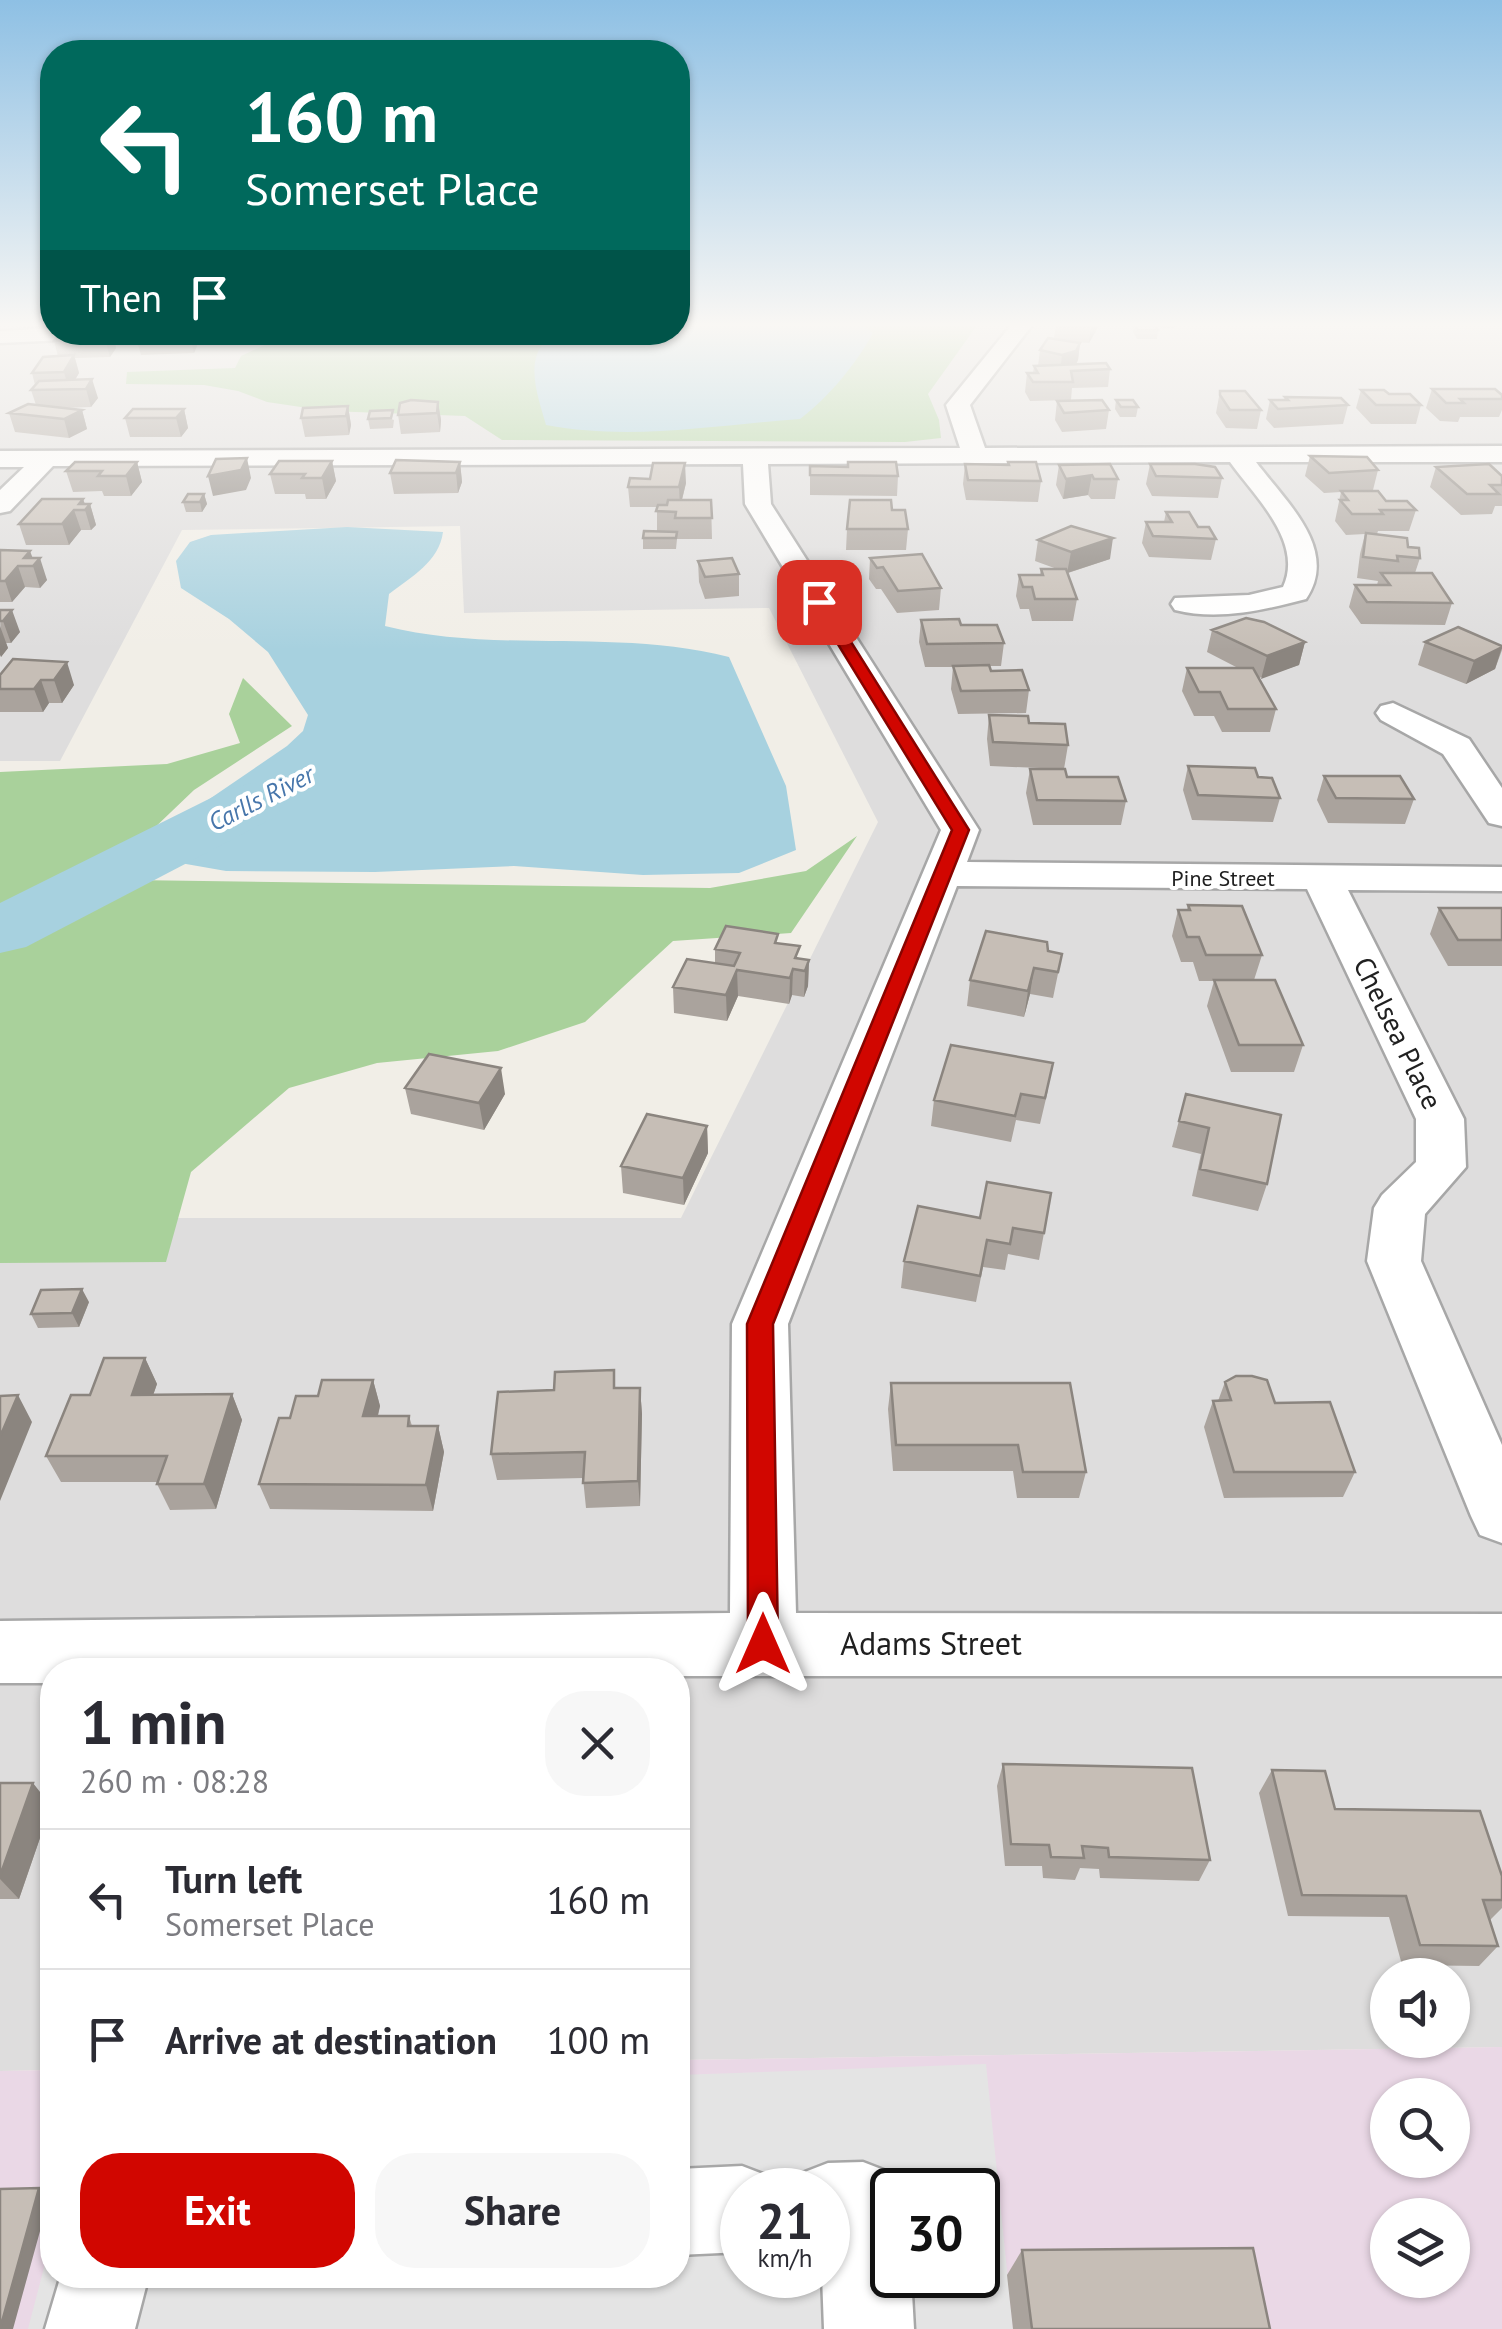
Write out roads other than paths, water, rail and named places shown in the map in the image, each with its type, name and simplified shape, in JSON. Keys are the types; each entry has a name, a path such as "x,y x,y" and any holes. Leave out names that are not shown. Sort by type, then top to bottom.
{"street":[{"path":"967,433 975,457"},
{"path":"0,459 1502,454"},
{"path":"1186,604 1249,604 1295,593 1304,573 1298,536 1237,455"},
{"path":"0,505 46,459"},
{"path":"756,459 758,504 960,830 760,1324 763,1644"},
{"path":"1393,713 1456,746 1502,816"},
{"name":"Pine Street","path":"944,874 1502,879"},
{"name":"Chelsea Place","path":"1322,878 1440,1119 1440,1167 1400,1208 1394,1260 1502,1516"},
{"name":"Adams Street","path":"0,1652 763,1644 1502,1644"},
{"path":"850,2205 863,2205 869,2329"},
{"path":"690,2211 720,2210"},
{"path":"90,2329 101,2288"}],"water":[{"name":"Carlls River","path":"347,527 443,532 430,560 389,594 385,626 469,639 642,644 729,657 786,786 796,850 739,873 643,875 514,866 375,872 226,871 146,857 161,832 287,746 303,731 308,715 268,652 229,619 181,588 176,561 190,542 211,535"}],"waterway":[{"name":"Carlls River","path":"0,931 252,803"}]}
